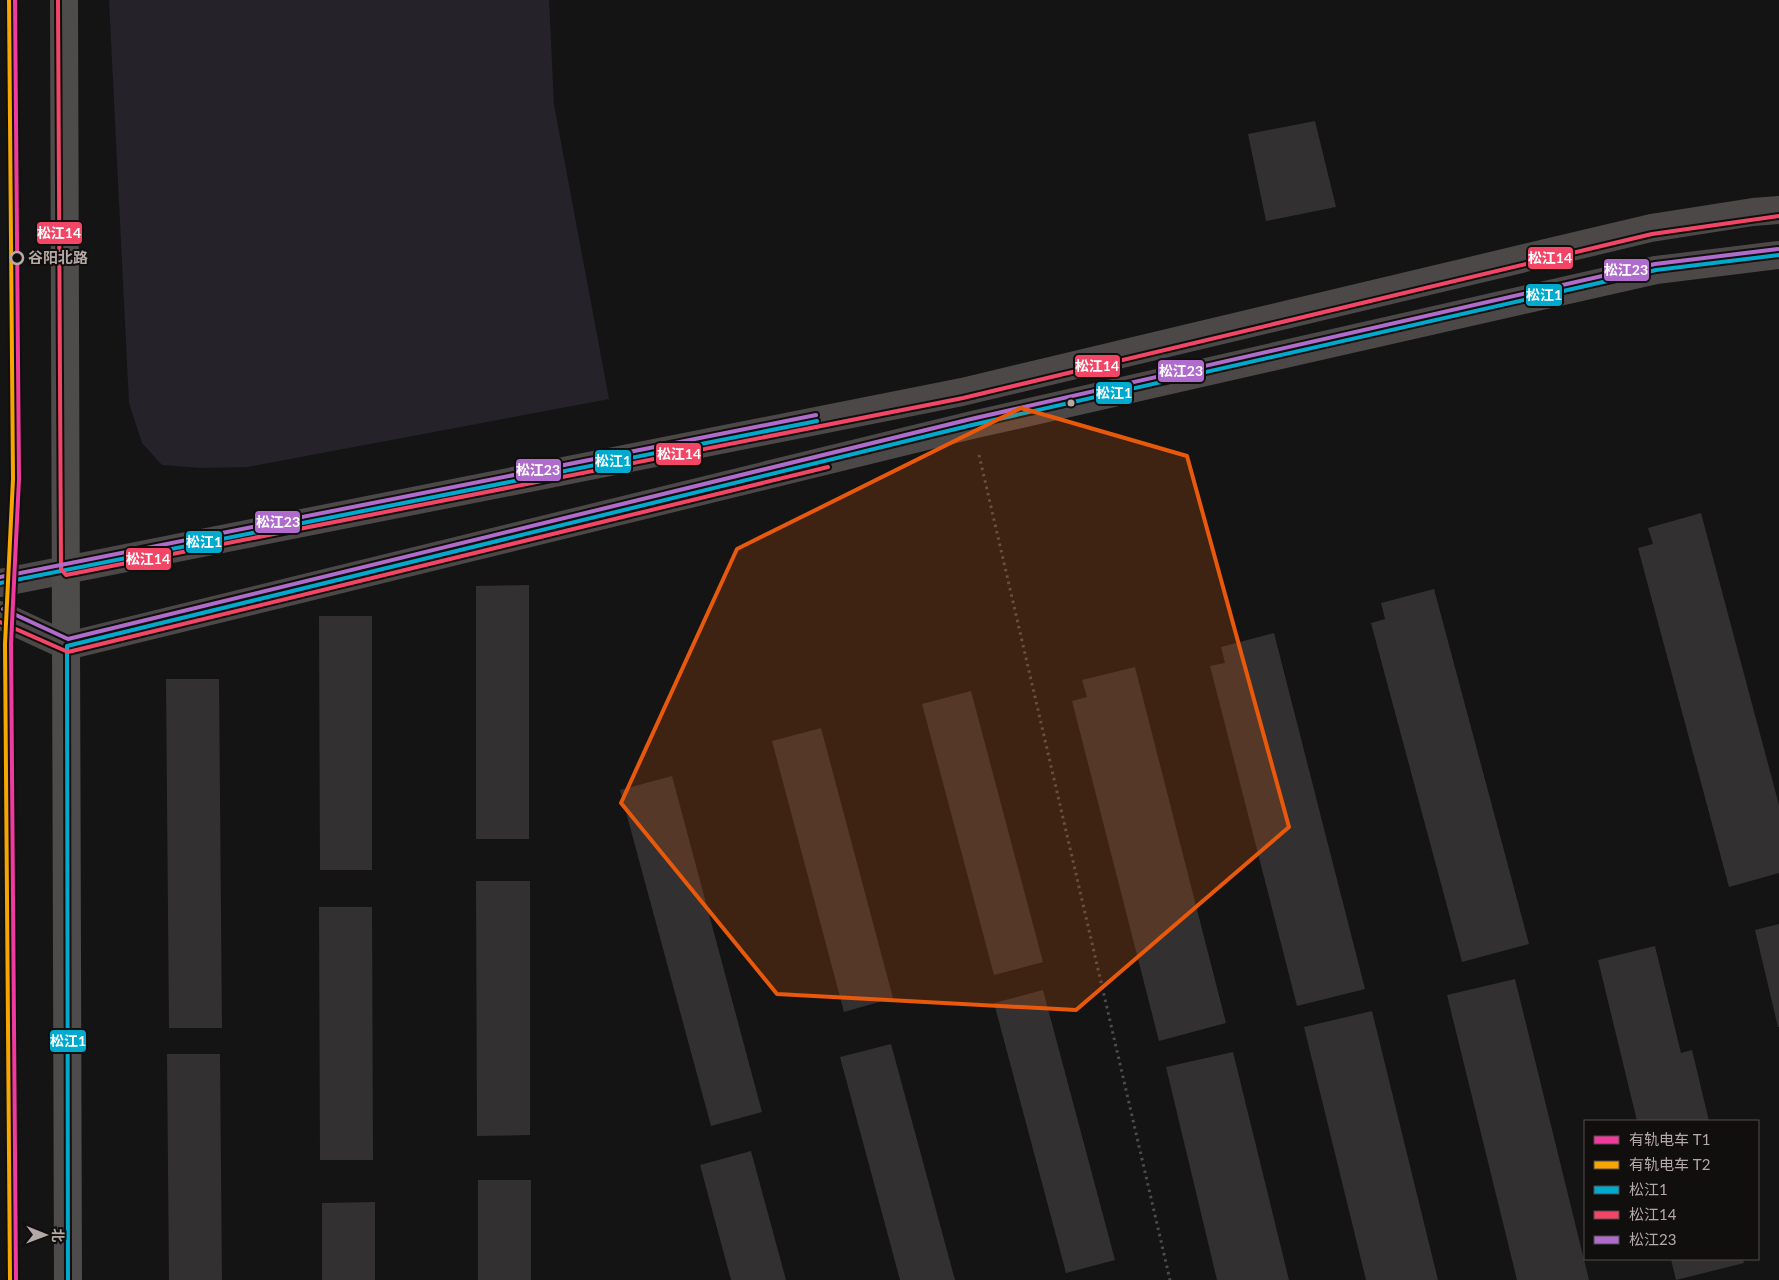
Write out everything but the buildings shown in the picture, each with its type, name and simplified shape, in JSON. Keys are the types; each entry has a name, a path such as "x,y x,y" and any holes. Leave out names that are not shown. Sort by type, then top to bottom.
{"main road":[{"path":"64,0 68,1280"},
{"path":"0,583 962,392 1651,228 1754,212 1779,210"},
{"path":"0,615 67,646 972,425 1656,270 1779,255"}],"path":[{"path":"972,425 1170,1280"}],"highlighted area":[{"path":"1021,408 1187,456 1289,827 1076,1010 777,994 621,803 737,549"}],"shaded area":[{"path":"109,0 549,0 554,105 609,399 248,467 201,468 162,465 142,443 129,403"}],"tram line":[{"name":"T2","path":"9,0 13,479 5,644 10,1280"},
{"name":"T1","path":"15,0 19,479 11,644 16,1280"}],"transit line":[{"name":"松江14","path":"58,0 61,569 66,575 963,398 1652,234 1779,216"},
{"name":"松江23","path":"3,609 68,639 971,419 1655,264 1778,249"},
{"name":"松江1","path":"68,1280 67,646 972,425 1656,270 1779,255"},
{"name":"松江23","path":"0,577 816,415"},
{"name":"松江1","path":"0,583 817,421"},
{"name":"松江14","path":"0,622 68,652 828,467"}],"place":[{"name":"谷阳北路","path":"17,258"}]}
